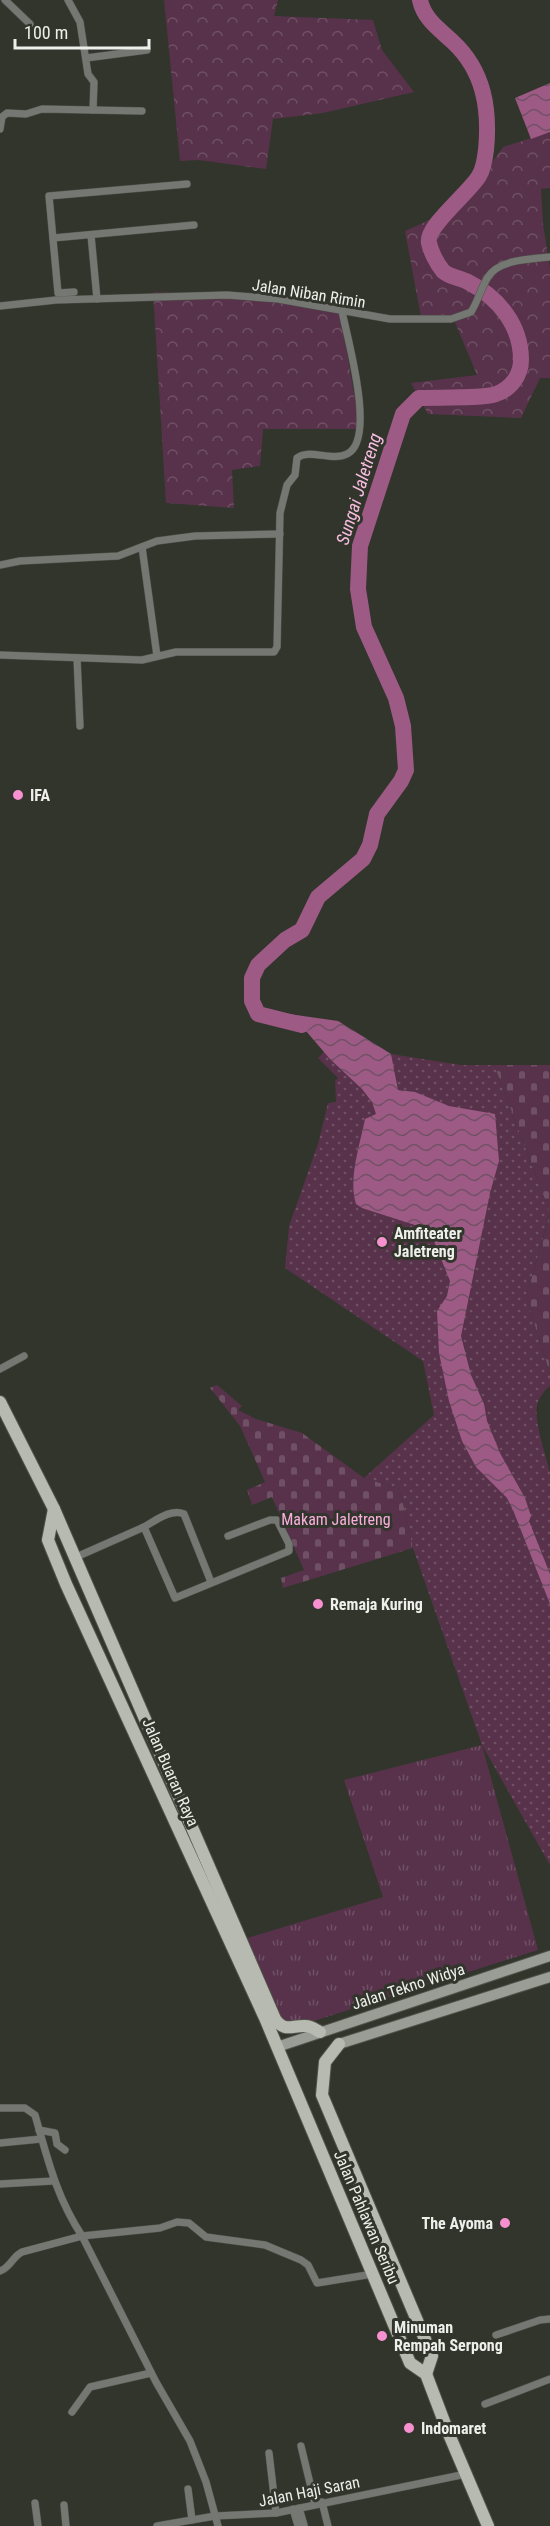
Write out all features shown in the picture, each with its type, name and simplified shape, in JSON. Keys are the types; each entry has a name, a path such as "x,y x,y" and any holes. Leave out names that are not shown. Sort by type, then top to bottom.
{"main road":[{"name":"Jalan Buaran Raya","path":"0,1402 54,1509 278,2047"},
{"name":"Jalan Buaran Raya","path":"54,1509 48,1540 57,1562 247,1969 279,2024 288,2029 307,2026 320,2031"},
{"name":"Jalan Tekno Widya","path":"278,2047 320,2031 550,1956"},
{"name":"Jalan Tekno Widya","path":"322,2095 326,2062 339,2044 550,1977"},
{"name":"Jalan Pahlawan Seribu","path":"278,2047 410,2363 426,2374 488,2526"},
{"name":"Jalan Pahlawan Seribu","path":"322,2095 432,2356 426,2374"}],"street":[{"path":"0,4 5,0 30,24"},
{"path":"70,0 80,22 88,74 94,82 93,110"},
{"path":"86,58 147,50"},
{"path":"0,129 2,117 7,113 26,114 42,109 142,111"},
{"path":"74,292 58,293 49,196 187,183"},
{"path":"52,238 194,225"},
{"path":"91,235 97,299"},
{"name":"Jalan Niban Rimin","path":"0,306 97,299 227,295 278,299 390,319 451,319 471,312 487,278 498,269 510,264 550,257"},
{"path":"0,655 142,660 176,651 274,652 280,513 287,484 295,475 297,458 306,454 332,457 347,454 356,446 360,429 361,407 342,311"},
{"path":"0,565 20,561 118,556 157,541 195,536 279,534"},
{"path":"142,547 157,656"},
{"path":"77,658 80,726"},
{"path":"0,1369 24,1356"},
{"path":"74,1558 178,1512 184,1514 211,1582"},
{"path":"144,1527 173,1597 289,1551 289,1544 277,1520 270,1520 228,1536"},
{"path":"0,2108 29,2109 36,2115 53,2181 151,2373 190,2441 206,2482 218,2526"},
{"path":"39,2130 55,2133 57,2144 65,2150"},
{"path":"0,2143 41,2139"},
{"path":"0,2184 53,2181"},
{"path":"0,2271 9,2267 16,2256 22,2252 82,2236 160,2228 177,2222 189,2223 206,2237 265,2245 301,2260 308,2265 317,2283 373,2274"},
{"path":"496,2335 540,2320 550,2319"},
{"path":"72,2412 84,2392 96,2384 151,2373"},
{"path":"485,2404 550,2379"},
{"path":"301,2446 328,2526"},
{"path":"269,2453 276,2513"},
{"name":"Jalan Haji Saran","path":"157,2526 215,2516 276,2513 466,2474"},
{"path":"188,2489 192,2520"},
{"path":"35,2503 38,2526"},
{"path":"64,2505 66,2526"},
{"path":"296,2509 301,2525"}],"green space":[{"path":"164,0 278,0 274,16 373,20 382,50 414,92 323,113 273,119 266,169 199,160 180,161"},
{"path":"550,132 550,188 541,189 543,224 550,268 550,378 540,378 521,418 428,414 411,383 477,375 454,320 421,317 405,231 461,206 503,147"},
{"path":"153,292 238,295 340,312 360,429 263,429 260,466 232,470 234,508 166,503"},
{"path":"338,1021 391,1054 461,1065 494,1065 550,1213 526,1297 550,1374 550,1386 539,1400 537,1413 550,1473 550,1865 482,1745 413,1548 400,1489 364,1478 434,1415 423,1361 285,1268 289,1226 318,1144 328,1103 336,1102 335,1081 338,1078 318,1058 323,1053"},
{"path":"494,1065 550,1065 550,1213"},
{"path":"550,1214 550,1374 526,1297"},
{"name":"Makam Jaletreng","path":"217,1385 242,1406 238,1410 256,1419 302,1433 364,1478 400,1489 413,1548 283,1588 281,1578 304,1570 272,1497 252,1505 247,1490 265,1482 240,1426 210,1388"},
{"path":"482,1745 538,1950 298,2026 282,2019 244,1939 383,1897 344,1780"}],"water":[{"path":"550,83 550,132 531,139 515,98"},
{"path":"289,1014 338,1021 391,1054 398,1090 415,1092 449,1106 495,1114 499,1161 490,1193 461,1336 471,1375 484,1404 487,1421 500,1453 525,1498 531,1516 529,1521 550,1574 550,1604 513,1510 507,1498 476,1467 462,1441 449,1401 439,1353 437,1311 447,1296 450,1281 431,1234 418,1226 356,1204 353,1184 356,1162 365,1119 376,1114 372,1102 306,1031 279,1024"}],"waterway":[{"name":"Sungai Jaletreng","path":"302,1025 258,1014 252,1001 252,978 258,965 285,940 302,930 318,897 363,859 370,845 377,814 401,781 406,770 403,726 396,698 364,627 358,589 360,546 403,414 419,398 490,396 501,392 511,385 521,366 517,335 506,314 479,288 443,271 429,243 430,236 440,219 474,183 480,173 486,150 487,120 483,92 472,65 453,42 437,28 425,13 420,0"}],"place":[{"name":"IFA","path":"18,795"},
{"name":"Amfiteater Jaletreng","path":"382,1242"},
{"name":"Remaja Kuring","path":"318,1604"},
{"name":"The Ayoma","path":"505,2223"},
{"name":"Minuman Rempah Serpong","path":"382,2336"},
{"name":"Indomaret","path":"409,2428"}]}
